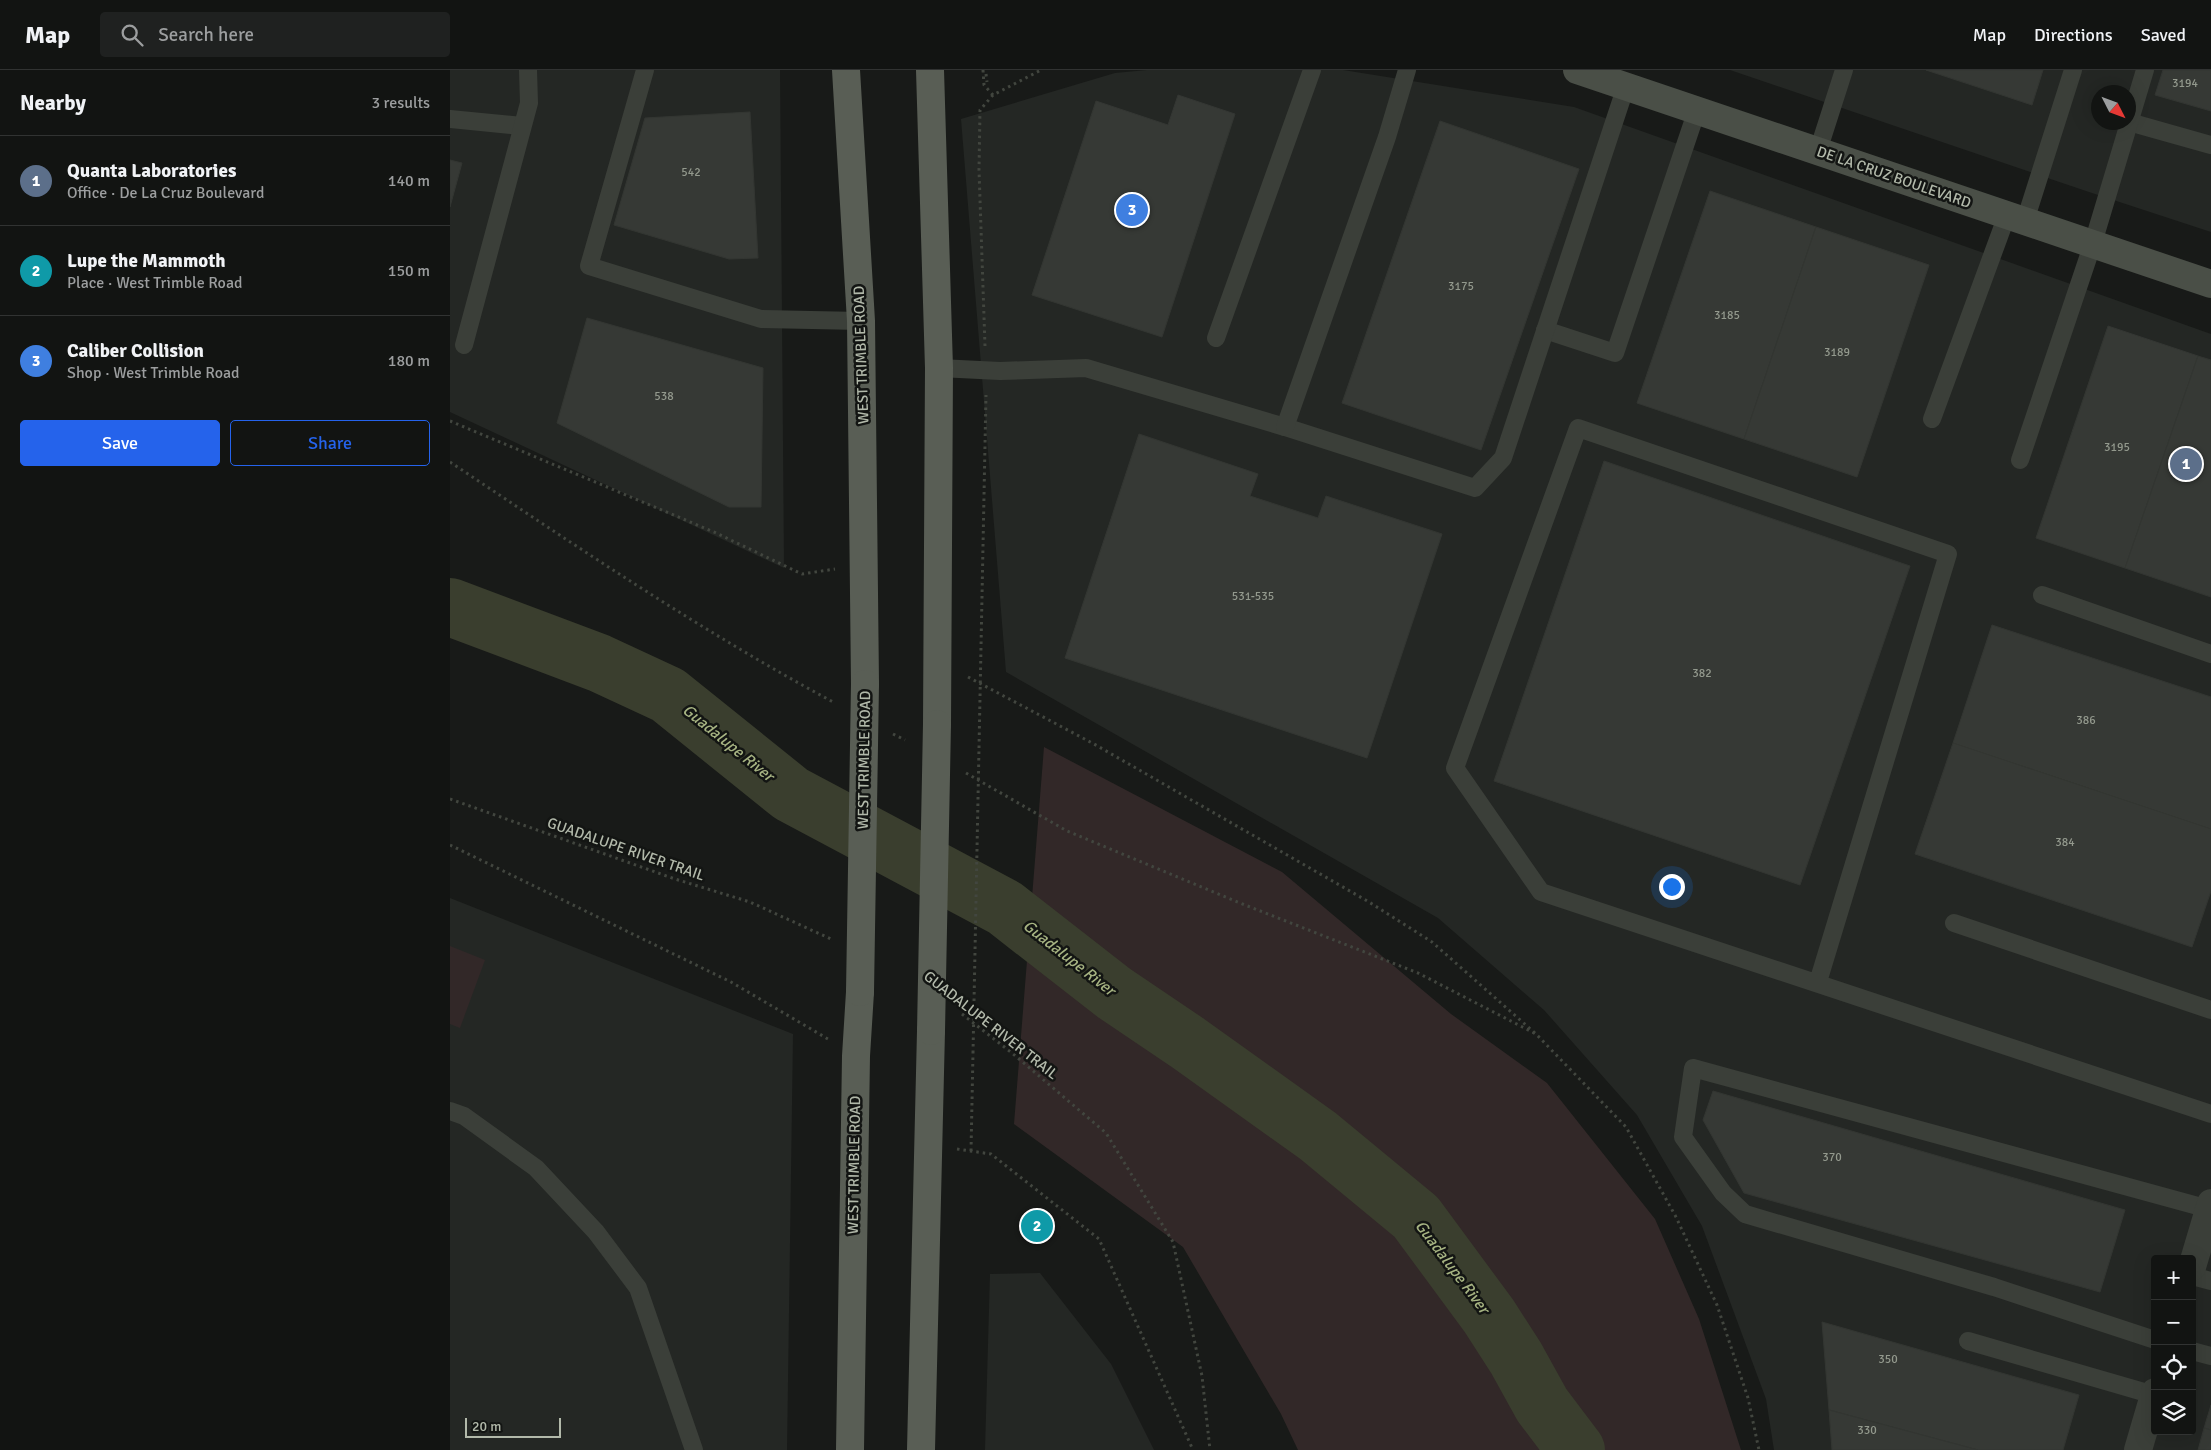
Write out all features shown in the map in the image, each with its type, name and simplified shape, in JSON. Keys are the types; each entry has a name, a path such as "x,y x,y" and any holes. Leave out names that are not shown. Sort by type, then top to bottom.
{"main road":[{"name":"WEST TRIMBLE ROAD","path":"846,70 861,321 865,564 860,992 856,1056 850,1450"},
{"path":"921,1450 937,724 939,368 930,70"},
{"name":"DE LA CRUZ BOULEVARD","path":"1578,70 2211,284"}],"street":[{"path":"2196,1255 2210,1206"},
{"path":"2138,1450 2151,1404"}],"lane":[{"path":"464,345 528,103 528,70"},
{"path":"645,70 589,266 761,318 793,321 861,321"},
{"path":"1216,338 1312,70"},
{"path":"1286,427 1387,137 1407,70"},
{"path":"1818,151 1844,70"},
{"path":"1932,419 2016,218 2073,70"},
{"path":"2136,99 2145,70"},
{"path":"939,368 1000,371 1086,368 1286,427 1476,488 1502,458 1626,86"},
{"path":"1545,330 1615,354 1697,110"},
{"path":"450,119 522,126"},
{"path":"2136,124 2211,145"},
{"path":"2020,460 2093,243 2127,130"},
{"path":"1818,982 1948,554 1578,428 1455,768 1541,892 1818,982 2211,1114"},
{"path":"2042,595 2211,654"},
{"path":"1954,923 2211,1010"},
{"path":"2151,1339 1994,1287 1745,1214 1723,1192 1683,1137 1693,1068 2210,1206"},
{"path":"450,1111 464,1116 536,1168 596,1232 638,1288 694,1450"},
{"path":"2196,1277 2211,1281"},
{"path":"1968,1341 2151,1393"},
{"path":"2196,1352 2211,1356"}],"path":[{"path":"983,70 984,84 993,95"},
{"path":"985,342 979,170 980,110 993,95 1041,70"},
{"path":"986,74 987,82"},
{"path":"971,1151 986,395"},
{"path":"450,421 714,532 802,574 865,564"},
{"path":"450,462 637,587 768,667 838,704"},
{"path":"937,661 1094,744 1369,902 1432,942 1536,1034 1626,1127 1676,1217 1717,1305 1748,1398 1759,1450"},
{"path":"890,732 908,742"},
{"path":"960,769 1067,831 1240,904 1418,973 1536,1034"},
{"name":"GUADALUPE RIVER TRAIL","path":"450,799 675,879 750,902 839,943"},
{"path":"450,845 730,982 856,1056"},
{"name":"GUADALUPE RIVER TRAIL","path":"958,1011 1012,1052 1106,1133 1173,1242 1202,1376 1210,1450"},
{"path":"927,1144 991,1154 1099,1239 1193,1450"}],"shaded area":[{"path":"450,70 780,70 784,568 450,412"},
{"path":"1147,70 1343,70 1574,107 2211,334 2211,1450 1774,1450 1766,1399 1702,1226 1637,1115 1544,1010 1438,918 1006,672 961,119 1115,73"},
{"path":"1730,70 2211,70 2211,232 2089,192"},
{"path":"1044,747 1282,872 1451,1014 1547,1083 1655,1219 1699,1319 1741,1450 1298,1450 1281,1414 1183,1247 1014,1124"},
{"path":"450,898 793,1034 787,1450 450,1450"},
{"path":"450,946 485,960 460,1028 450,1024"},
{"path":"1040,1273 1111,1364 1154,1450 985,1450 990,1274"}],"building":[{"path":"1926,70 2043,70 2032,105"},
{"path":"2163,70 2211,70 2211,111 2155,95"},
{"path":"1178,95 1235,114 1162,337 1032,295 1096,101 1168,125"},
{"path":"750,112 758,258 729,259 614,225 645,118"},
{"path":"1440,121 1579,169 1481,450 1342,403"},
{"path":"450,160 462,163 450,207"},
{"path":"1710,191 1816,227 1744,439 1637,403"},
{"path":"1816,227 1929,265 1857,477 1744,439"},
{"path":"587,318 763,368 761,507 729,507 557,423"},
{"path":"2108,326 2198,356 2125,568 2036,538"},
{"path":"2198,356 2211,360 2211,597 2125,568"},
{"path":"1139,434 1258,474 1250,496 1318,518 1326,496 1442,534 1367,758 1065,658"},
{"path":"1604,461 1910,566 1800,885 1494,781"},
{"path":"1992,625 2211,697 2211,829 1953,743"},
{"path":"1953,743 2211,829 2211,891 2192,947 1915,854"},
{"path":"1713,1091 2125,1210 2100,1292 1744,1193 1703,1120"},
{"path":"1822,1322 2079,1395 2063,1450 1978,1450 1829,1410"},
{"path":"2211,1405 2211,1430 2204,1428"},
{"path":"1829,1410 1978,1450 1832,1450"},
{"path":"2204,1428 2211,1430 2211,1450 2198,1450"}],"waterway":[{"name":"Guadalupe River","path":"450,607 599,663 668,695 791,794 1005,908 1114,993 1188,1043 1318,1136 1416,1217 1489,1316 1516,1358 1542,1405 1576,1450"}],"place":[{"name":"Caliber Collision","path":"1132,210"},
{"name":"Quanta Laboratories","path":"2186,464"},
{"name":"Lupe the Mammoth","path":"1037,1226"}]}
